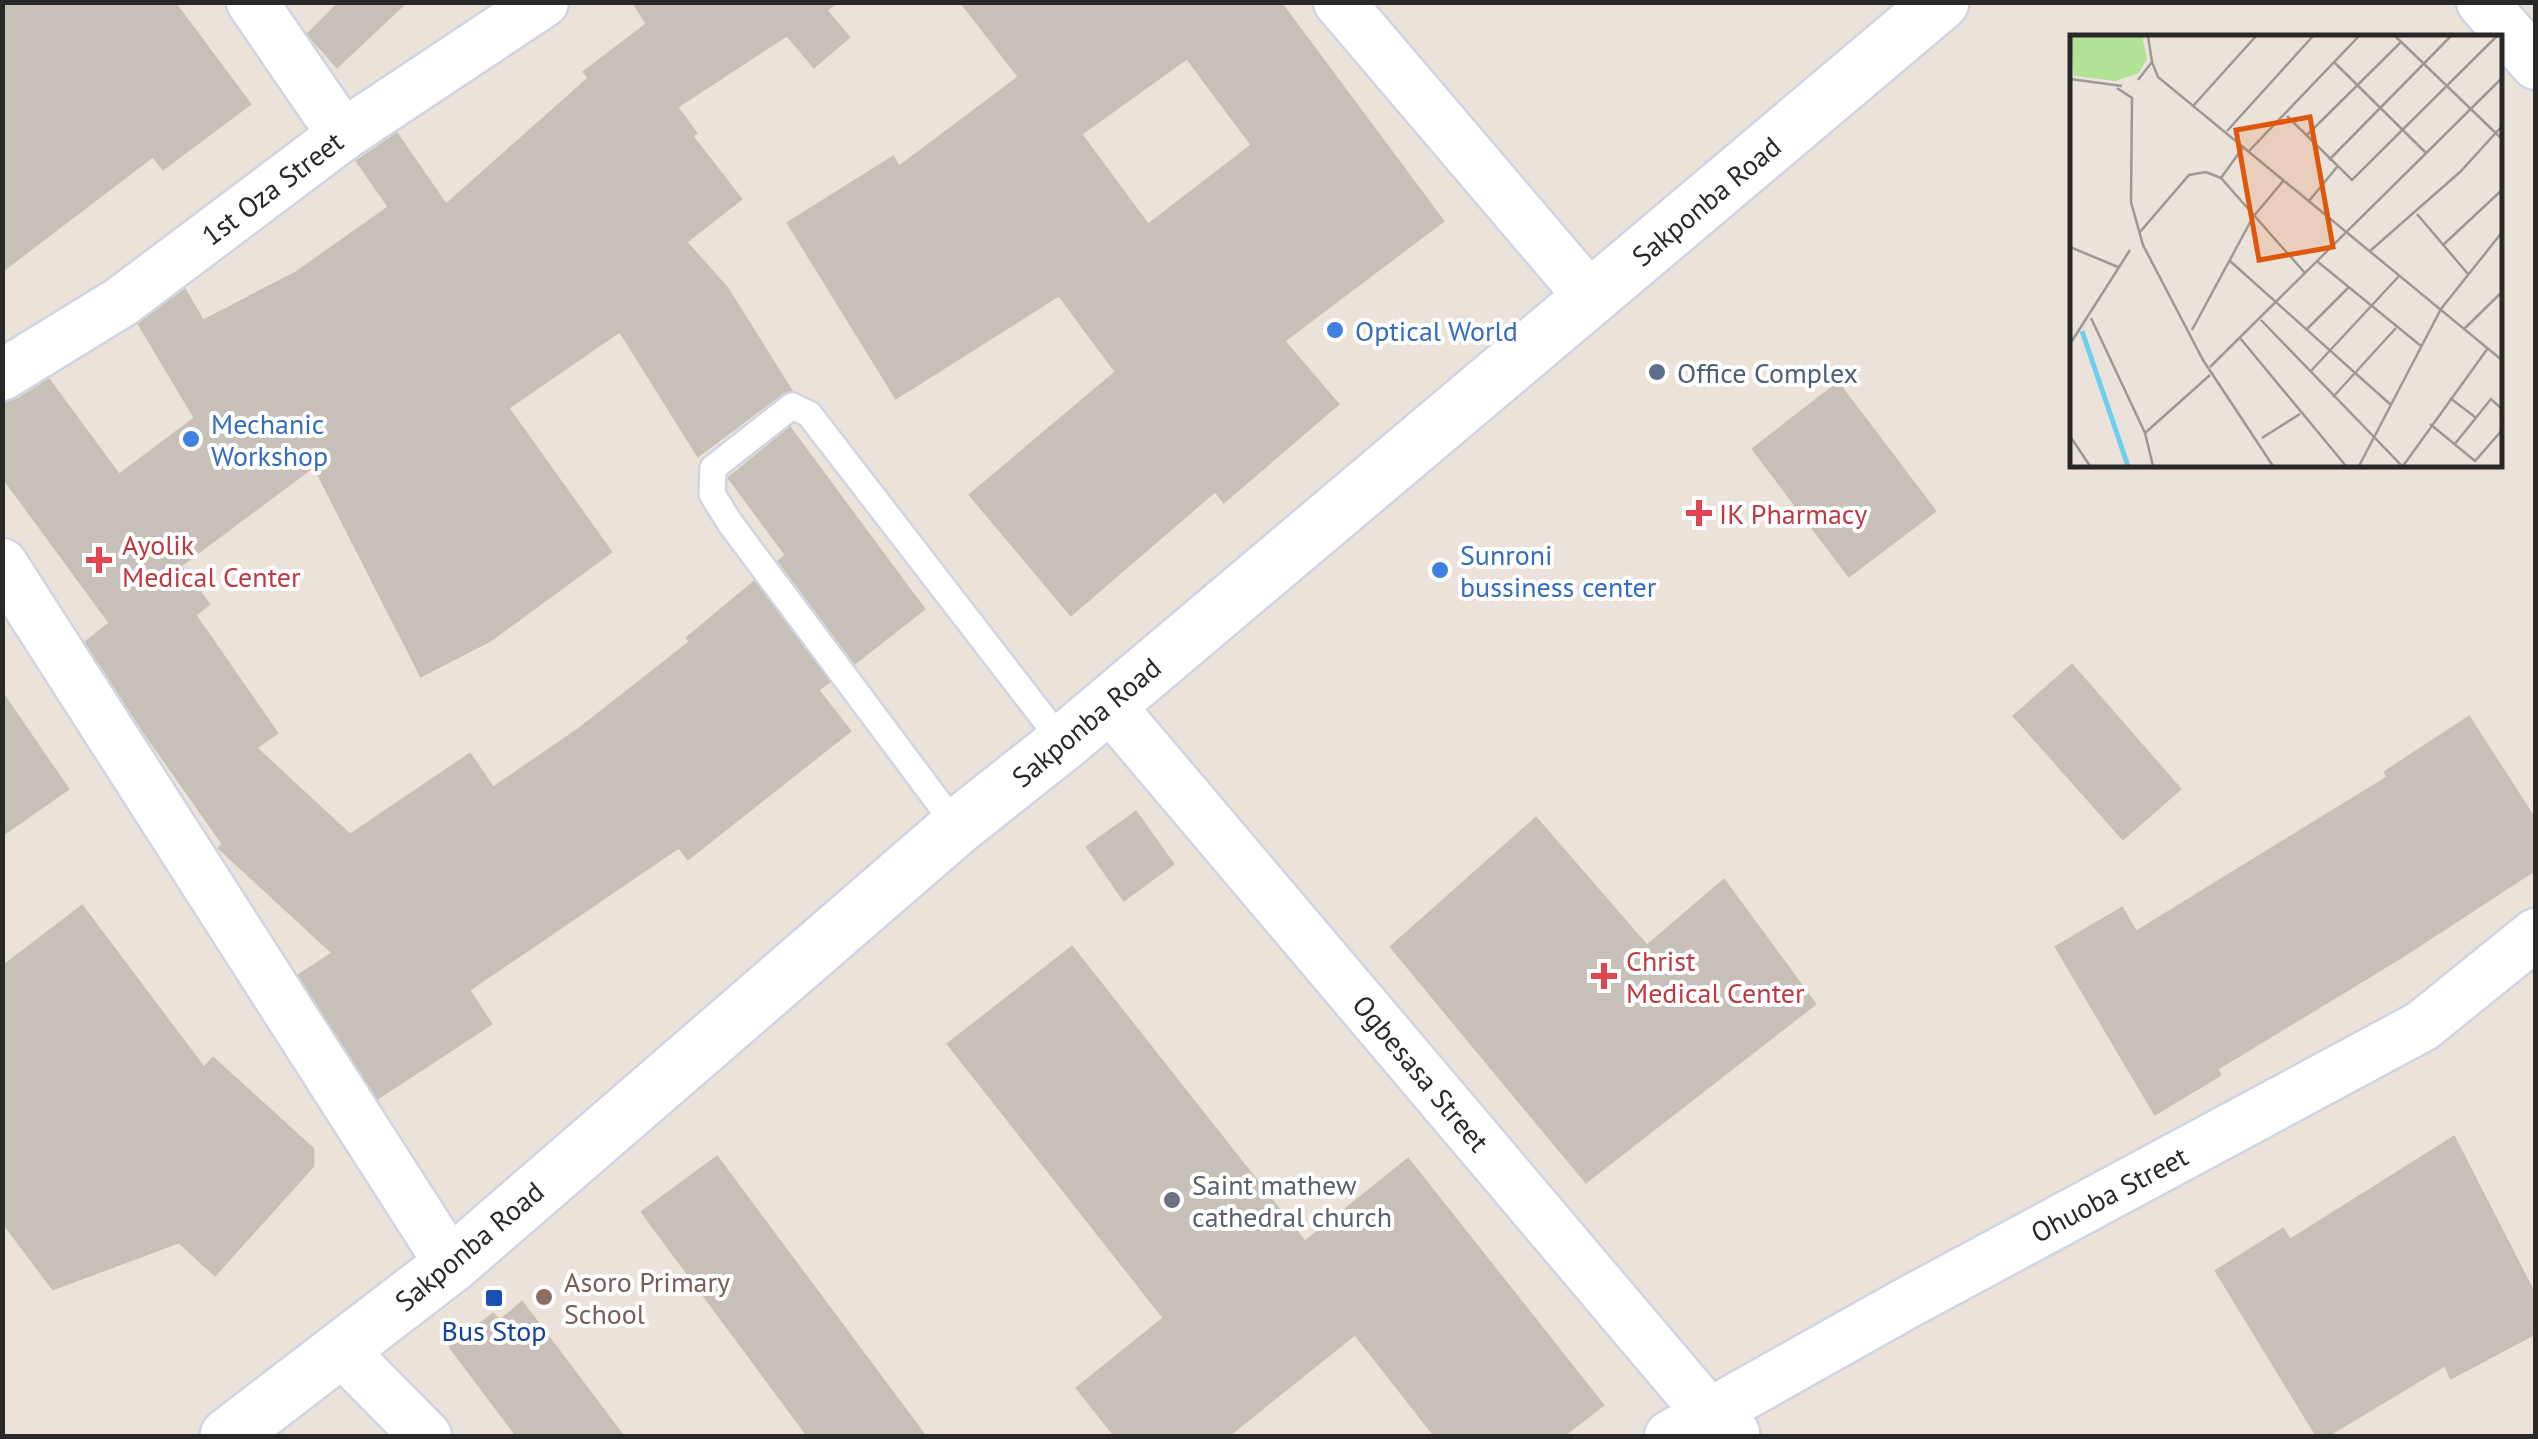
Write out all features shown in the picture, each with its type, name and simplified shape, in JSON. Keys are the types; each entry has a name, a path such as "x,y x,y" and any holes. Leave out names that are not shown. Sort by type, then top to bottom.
{"main road":[{"name":"Sakponba Road","path":"228,1436 451,1264 957,827 1063,743 1941,2"}],"street":[{"path":"252,2 343,134"},
{"name":"1st Oza Street","path":"2,375 121,302 343,134 543,2"},
{"path":"1339,2 1591,298"},
{"path":"2482,2 2536,64"},
{"path":"2,564 451,1264"},
{"name":"Ogbesasa Street","path":"1108,704 1706,1429"},
{"name":"Ohuoba Street","path":"1706,1429 1922,1294 2422,1026 2536,934"},
{"path":"341,1350 426,1436"}],"lane":[{"path":"957,827 730,523 712,494 713,468 792,406 809,414 1063,743"}],"building":[{"path":"2,2 174,2 250,104 163,169 153,156 2,271"},
{"path":"340,2 406,2 337,67 308,34"},
{"path":"633,2 838,2 826,10 849,37 814,67 787,35 677,107 696,133 692,136 741,199 686,242 727,288 791,390 698,456 620,331 508,408 611,552 491,640 421,676 314,466 180,566 209,604 195,615 277,733 256,748 350,835 470,754 493,788 579,729 690,642 687,638 754,582 829,682 818,690 850,731 688,859 679,847 469,990 491,1024 378,1098 299,975 333,953 219,848 223,844 86,642 110,623 2,476 2,404 17,400 49,380 119,475 195,418 139,324 185,290 203,321 297,272 389,207 357,161 397,134 446,205 589,78 584,72 647,24"},
{"path":"961,2 1280,2 1443,221 1284,341 1338,404 1224,502 1215,491 1071,615 970,495 1116,372 1059,295 896,398 788,223 893,157 899,167 1019,77","holes":["1187,58 1252,145 1148,225 1081,134"]},
{"path":"1838,383 1935,511 1849,576 1753,449"},
{"path":"790,428 924,609 855,663 779,561 786,555 729,478"},
{"path":"2072,665 2180,789 2123,839 2014,716"},
{"path":"2,693 68,789 2,835"},
{"path":"2469,717 2536,821 2536,869 2403,956 2217,1069 2220,1075 2155,1114 2056,947 2122,908 2136,932 2388,777 2385,772"},
{"path":"1136,812 1173,864 1124,900 1087,847"},
{"name":"Christ Medical Center","path":"1536,818 1647,946 1724,880 1815,1004 1586,1182 1391,947"},
{"path":"82,906 204,1068 213,1058 313,1149 313,1166 215,1275 179,1242 53,1289 2,1221 2,967"},
{"name":"Saint mathew cathedral church","path":"1072,947 1305,1242 1408,1159 1603,1405 1563,1436 1435,1436 1355,1334 1228,1436 1115,1436 1077,1388 1164,1318 948,1044"},
{"path":"2454,1137 2536,1297 2536,1333 2451,1378 2445,1365 2327,1436 2317,1436 2216,1271 2283,1229 2290,1240"},
{"path":"717,1157 925,1436 808,1436 642,1212"},
{"path":"522,1302 623,1436 517,1436 450,1347 493,1314 500,1321"}],"place":[{"name":"Optical World","path":"1335,330"},
{"name":"Office Complex","path":"1657,372"},
{"name":"Mechanic Workshop","path":"191,439"},
{"name":"IK Pharmacy","path":"1699,513"},
{"name":"Ayolik Medical Center","path":"99,560"},
{"name":"Sunroni bussiness center","path":"1440,570"},
{"name":"Christ Medical Center","path":"1604,976"},
{"name":"Saint mathew cathedral church","path":"1172,1200"},
{"name":"Asoro Primary School","path":"544,1297"},
{"name":"Bus Stop","path":"494,1298"}]}
